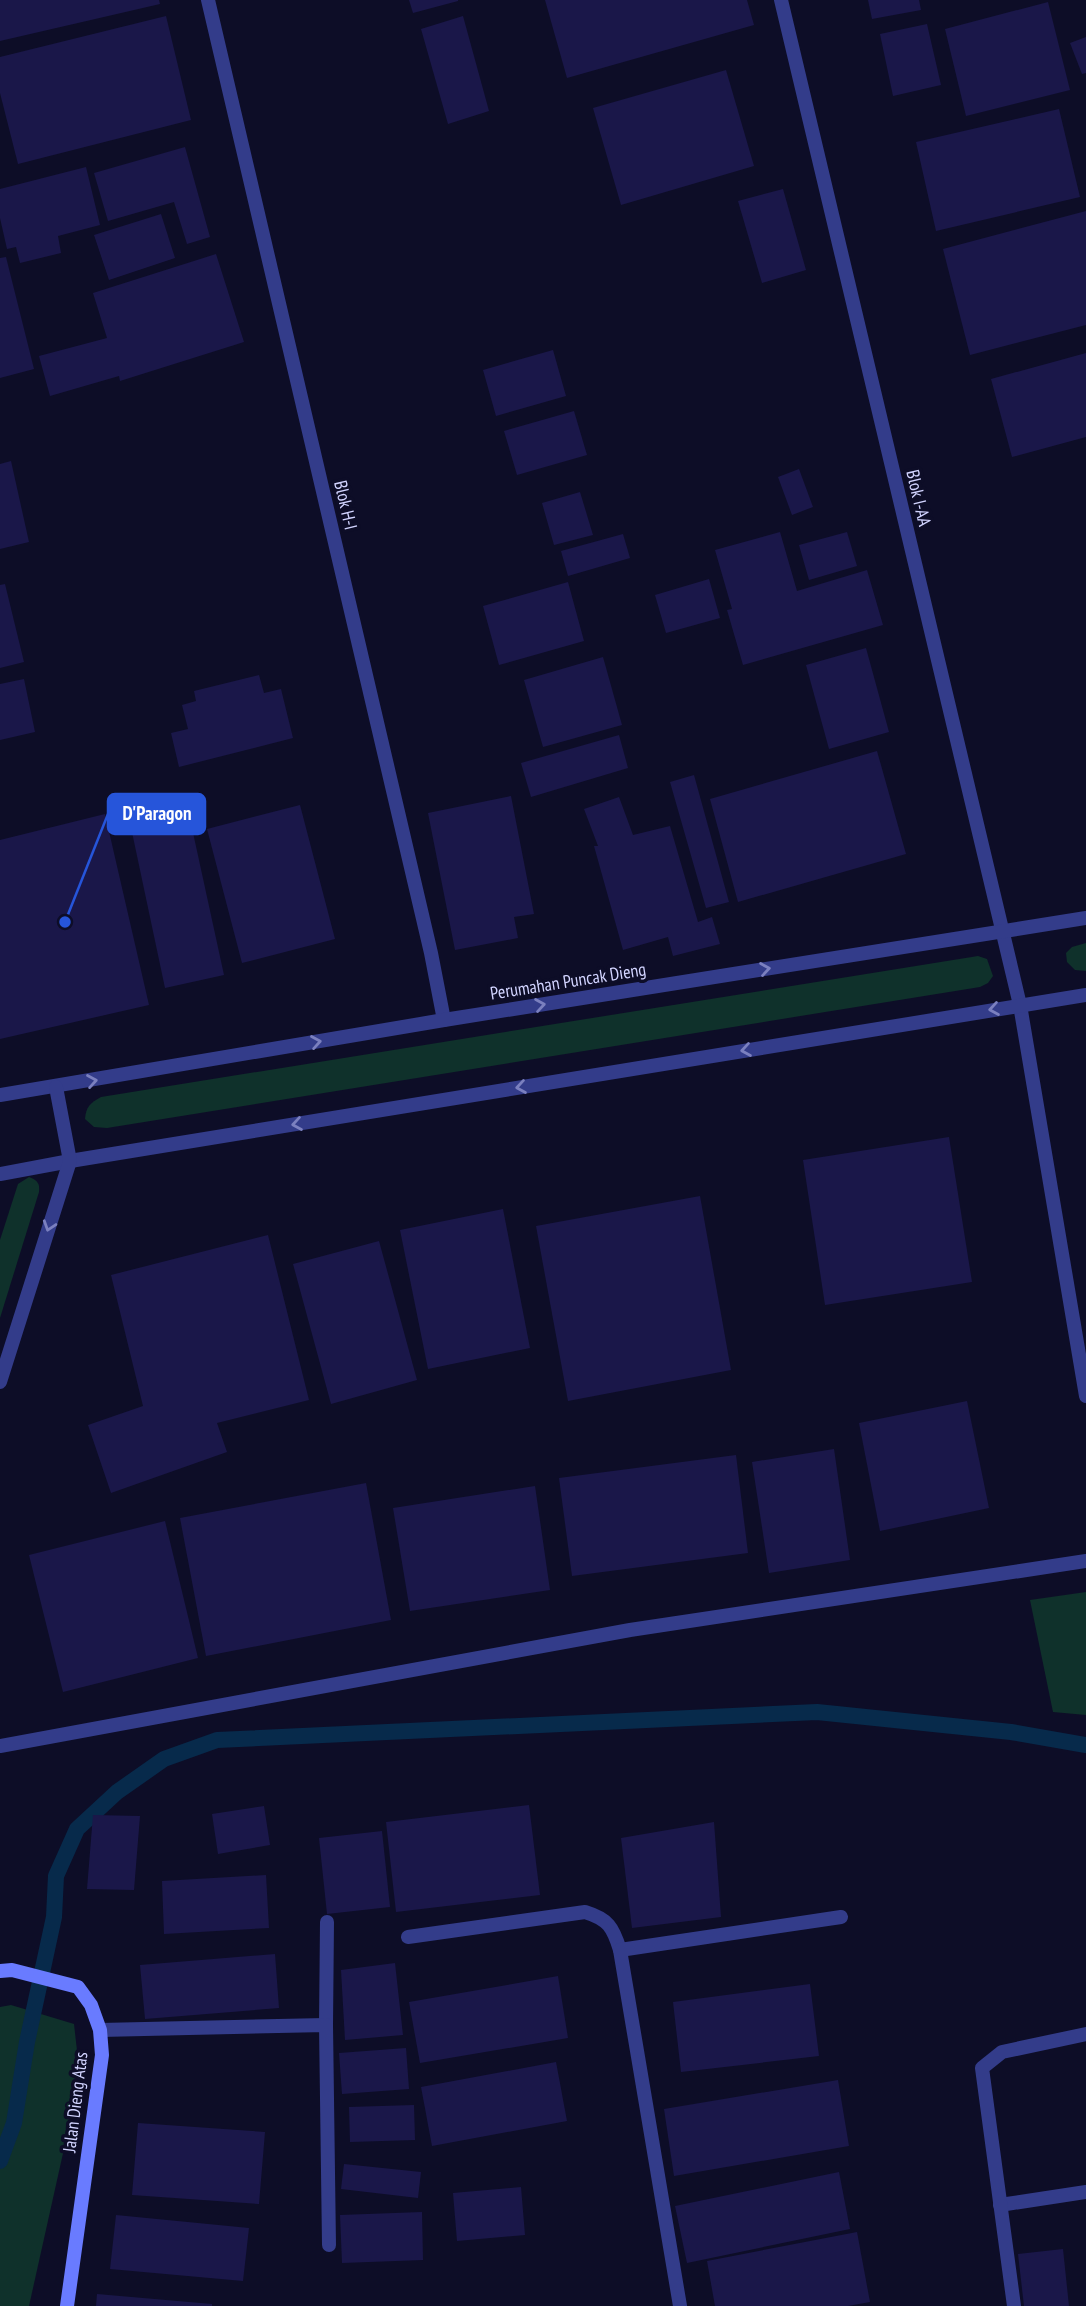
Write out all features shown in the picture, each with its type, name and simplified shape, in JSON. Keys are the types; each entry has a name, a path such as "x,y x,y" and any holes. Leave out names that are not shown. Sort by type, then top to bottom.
{"street":[{"name":"Blok H-I","path":"208,0 432,953 444,1020"},
{"name":"Blok I-AA","path":"781,0 1020,1005 1086,1396"},
{"name":"Perumahan Puncak Dieng","path":"0,1096 444,1020 1086,919"},
{"path":"0,1174 1086,995"},
{"path":"0,1382 70,1161 56,1087"},
{"path":"0,1745 630,1630 1086,1561"},
{"path":"408,1937 585,1912 601,1917 615,1933 680,2306"},
{"path":"620,1950 841,1917"},
{"path":"327,1922 329,2245"},
{"name":"Jalan Dieng Atas","path":"6,1970 78,1987 91,2005 100,2030 102,2055 67,2306"},
{"path":"100,2030 326,2025"},
{"path":"1014,2306 982,2068 1002,2052 1086,2034"},
{"path":"1000,2205 1086,2192"}],"green space":[{"path":"1086,943 1086,971 1075,970 1067,962 1066,953 1072,947"},
{"path":"978,956 987,959 993,976 988,983 980,987 107,1128 94,1127 85,1119 89,1106 101,1097"},
{"path":"29,1177 37,1182 39,1192 0,1318 0,1240 18,1184"},
{"path":"1086,1592 1086,1715 1053,1712 1030,1600"},
{"path":"11,2005 74,2024 80,2077 29,2306 0,2306 0,2007"}],"building":[{"path":"0,0 159,0 160,4 0,41"},
{"path":"409,0 458,0 458,1 413,13"},
{"path":"545,0 747,0 754,25 567,78"},
{"path":"868,0 919,0 921,10 872,19"},
{"path":"1048,2 1070,90 966,116 945,29"},
{"path":"166,16 191,120 18,164 0,93 0,57"},
{"path":"463,16 489,111 448,124 421,29"},
{"path":"927,24 941,85 893,96 880,34"},
{"path":"1086,37 1086,73 1082,74 1070,43"},
{"path":"726,70 754,166 621,205 593,108"},
{"path":"1059,109 1080,197 936,231 916,142"},
{"path":"185,147 210,237 187,244 174,202 108,221 94,173"},
{"path":"86,167 100,225 58,236 61,253 20,263 16,247 7,249 0,218 0,189"},
{"path":"783,189 806,270 762,283 738,201"},
{"path":"1086,211 1086,325 970,355 943,249"},
{"path":"161,214 175,258 109,280 94,235"},
{"path":"216,254 244,342 120,381 119,376 50,396 39,356 107,338 93,293"},
{"path":"6,257 34,369 0,378 0,258"},
{"path":"553,350 566,396 496,416 483,370"},
{"path":"1086,353 1086,437 1012,457 991,379"},
{"path":"574,411 587,455 517,475 504,431"},
{"path":"11,461 29,542 0,549 0,464"},
{"path":"799,469 813,507 792,515 778,477"},
{"path":"580,492 593,535 554,545 542,503"},
{"path":"780,532 797,591 867,570 883,625 743,665 727,610 732,609 715,550"},
{"path":"847,532 857,566 809,580 799,545"},
{"path":"623,534 630,558 568,576 561,551"},
{"path":"709,579 720,618 666,633 655,595"},
{"path":"568,582 584,641 499,665 483,606"},
{"path":"5,584 24,662 0,668 0,585"},
{"path":"866,648 889,732 829,749 806,665"},
{"path":"603,657 622,725 543,747 524,680"},
{"path":"259,675 264,693 281,689 293,738 179,767 171,733 188,729 182,705 196,701 194,691"},
{"path":"24,679 35,732 0,740 0,684"},
{"path":"619,735 628,768 531,797 521,763"},
{"path":"877,751 906,854 738,902 710,799"},
{"path":"694,775 729,902 706,908 670,782"},
{"path":"511,796 534,914 514,917 518,938 455,950 428,813"},
{"path":"619,797 633,835 670,826 698,922 712,917 720,944 673,956 668,937 623,950 594,846 598,846 584,809"},
{"path":"187,805 224,975 165,988 129,818"},
{"path":"300,805 335,939 242,963 207,829"},
{"path":"105,814 149,1005 0,1039 0,840"},
{"path":"949,1137 972,1282 825,1305 803,1160"},
{"path":"700,1196 731,1370 568,1401 536,1226"},
{"path":"503,1209 530,1348 428,1369 400,1230"},
{"path":"268,1235 309,1400 217,1423 227,1452 111,1493 88,1425 143,1406 111,1275"},
{"path":"379,1241 417,1380 331,1404 293,1264"},
{"path":"967,1401 989,1508 880,1531 859,1423"},
{"path":"834,1449 850,1560 769,1573 752,1462"},
{"path":"736,1455 748,1553 572,1576 559,1478"},
{"path":"366,1483 391,1620 206,1656 180,1518"},
{"path":"535,1486 550,1590 410,1611 393,1508"},
{"path":"165,1521 198,1658 63,1692 29,1555"},
{"path":"529,1805 540,1895 396,1912 386,1822"},
{"path":"264,1806 270,1845 218,1854 212,1814"},
{"path":"93,1815 140,1816 134,1890 87,1889"},
{"path":"714,1822 721,1917 632,1928 621,1838"},
{"path":"382,1831 390,1907 327,1914 319,1838"},
{"path":"266,1875 269,1928 164,1934 162,1881"},
{"path":"275,1954 279,2008 145,2019 140,1965"},
{"path":"395,1963 403,2035 345,2040 341,1970"},
{"path":"558,1976 568,2038 420,2063 409,2002"},
{"path":"810,1984 819,2056 681,2072 673,2002"},
{"path":"406,2048 409,2089 342,2094 339,2053"},
{"path":"556,2062 567,2121 432,2146 421,2087"},
{"path":"838,2080 849,2146 674,2176 664,2109"},
{"path":"414,2105 415,2140 350,2142 349,2107"},
{"path":"138,2123 265,2132 259,2204 132,2195"},
{"path":"344,2164 421,2172 418,2198 341,2189"},
{"path":"839,2172 850,2229 687,2263 675,2206"},
{"path":"521,2187 525,2235 457,2241 453,2193"},
{"path":"422,2212 423,2260 342,2263 340,2215"},
{"path":"116,2215 249,2228 243,2281 110,2269"},
{"path":"857,2232 870,2302 848,2306 715,2306 707,2261"},
{"path":"1063,2249 1069,2306 1024,2306 1018,2254"},
{"path":"97,2294 212,2304 212,2306 96,2306"}],"waterway":[{"path":"0,2161 14,2123 27,2042 54,1917 56,1876 77,1829 117,1792 164,1759 217,1740 817,1712 1011,1732 1086,1745"}],"place":[{"name":"D'Paragon","path":"65,922"}]}
